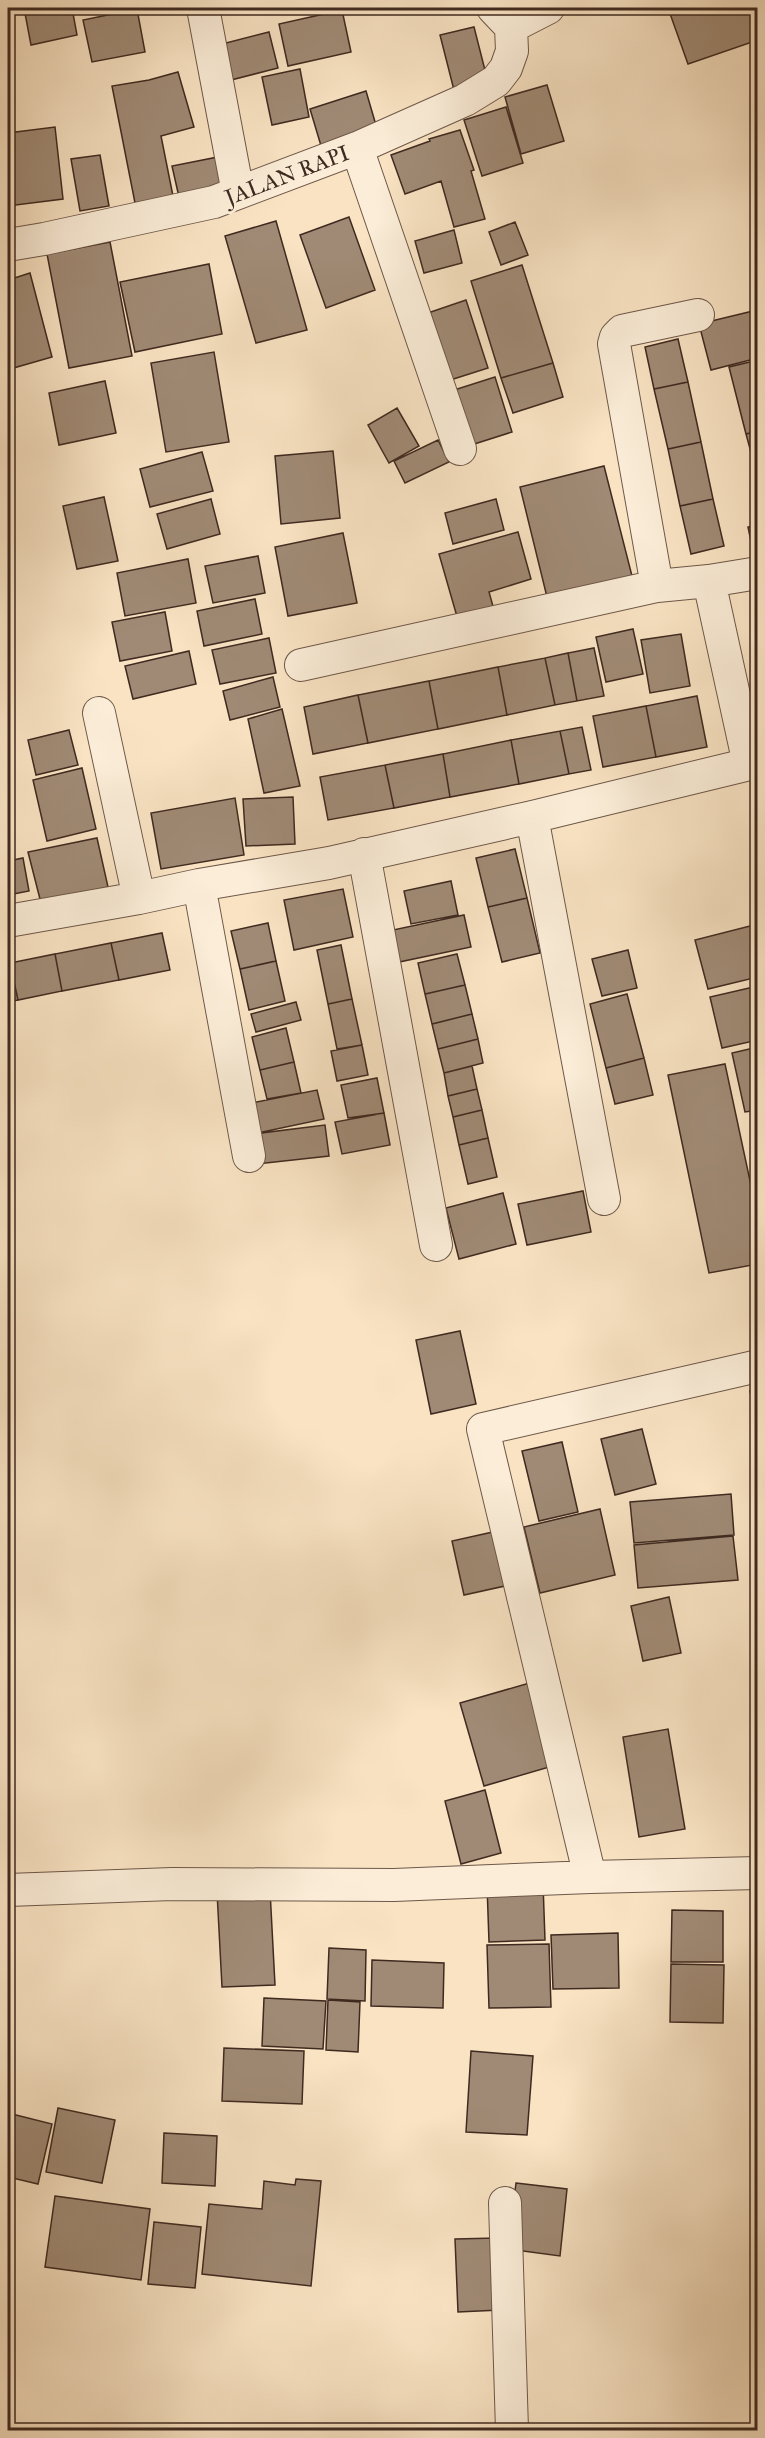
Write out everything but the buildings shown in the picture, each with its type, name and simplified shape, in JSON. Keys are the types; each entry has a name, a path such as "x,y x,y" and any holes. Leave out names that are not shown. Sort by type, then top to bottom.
{"street":[{"path":"203,8 238,194"},
{"path":"502,17 548,8"},
{"name":"JALAN RAPI","path":"8,245 202,205 238,194 357,148 465,100 496,81 506,68 512,51 502,17"},
{"path":"357,148 460,449"},
{"path":"657,586 614,344 616,337 622,331 698,315"},
{"path":"301,665 657,586 758,573"},
{"path":"8,921 328,863 532,817 753,763 709,581"},
{"path":"99,713 140,898"},
{"path":"532,817 604,1199"},
{"path":"364,854 436,1245"},
{"path":"199,885 249,1156"},
{"path":"590,1876 483,1429 758,1366"},
{"path":"8,1890 172,1884 394,1885 590,1876 758,1873"},
{"path":"505,2203 512,2430"}]}
